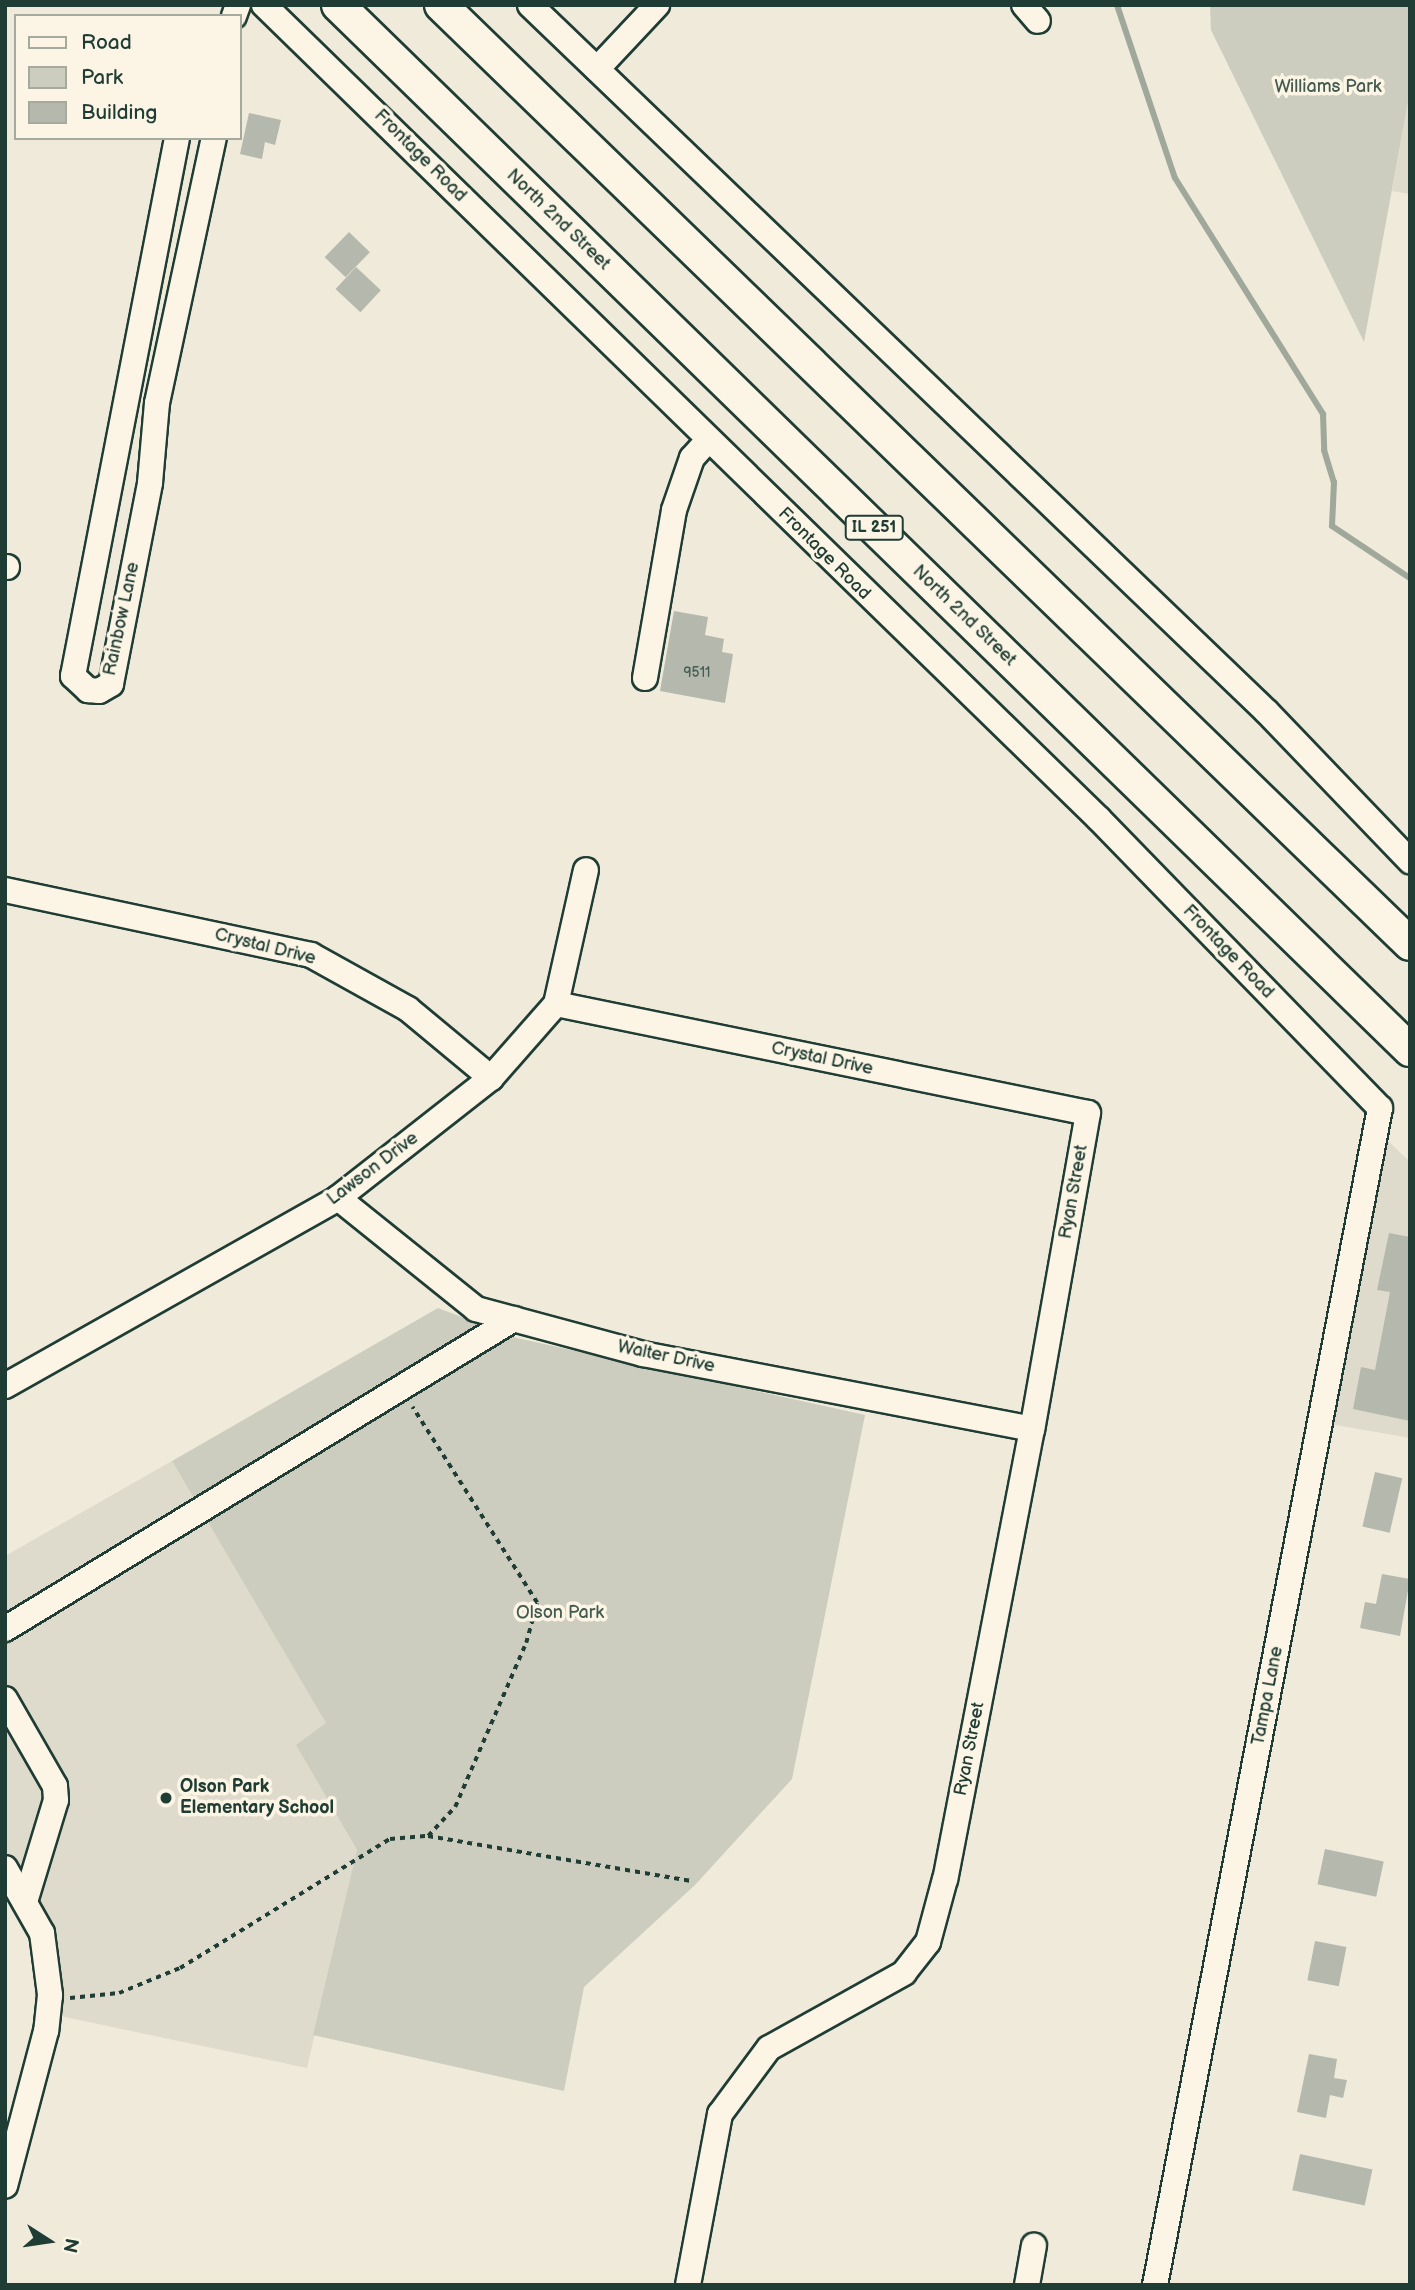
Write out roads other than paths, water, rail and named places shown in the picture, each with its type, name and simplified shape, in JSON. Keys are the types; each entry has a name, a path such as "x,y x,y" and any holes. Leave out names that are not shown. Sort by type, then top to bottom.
{"main road":[{"name":"North 2nd Street","path":"338,5 1410,1050"},
{"path":"441,5 1410,944"}],"street":[{"name":"Frontage Road","path":"264,5 1099,819 1380,1108"},
{"path":"530,5 1267,712 1410,861"},
{"path":"597,69 657,5"},
{"name":"Rainbow Lane","path":"177,140 73,676 88,690 111,684 150,483 157,403 214,140"},
{"path":"645,678 674,510 692,458 708,440"},
{"name":"Lawson Drive","path":"5,1386 338,1198 491,1079 556,1004 586,870"},
{"name":"Crystal Drive","path":"5,890 311,955 408,1009 491,1079"},
{"name":"Crystal Drive","path":"556,1004 1088,1114"},
{"name":"Tampa Lane","path":"1155,2285 1380,1108"},
{"name":"Ryan Street","path":"688,2285 720,2114 769,2048 904,1973 928,1942 1032,1429 1088,1114"},
{"name":"Walter Drive","path":"338,1198 476,1309 643,1354 1032,1429"},
{"path":"5,1629 514,1319"},
{"path":"5,1699 55,1786 56,1800 24,1902"},
{"path":"5,1868 42,1933 50,1995 46,2031 5,2186"},
{"path":"1027,2285 1034,2246"}],"waterway":[{"path":"1117,5 1175,178 1323,414 1324,450 1334,482 1332,526 1410,578"}],"place":[{"name":"Olson Park Elementary School","path":"166,1798"}],"park label":[{"name":"Williams Park","path":"1328,87"},
{"name":"Olson Park","path":"560,1613"}]}
